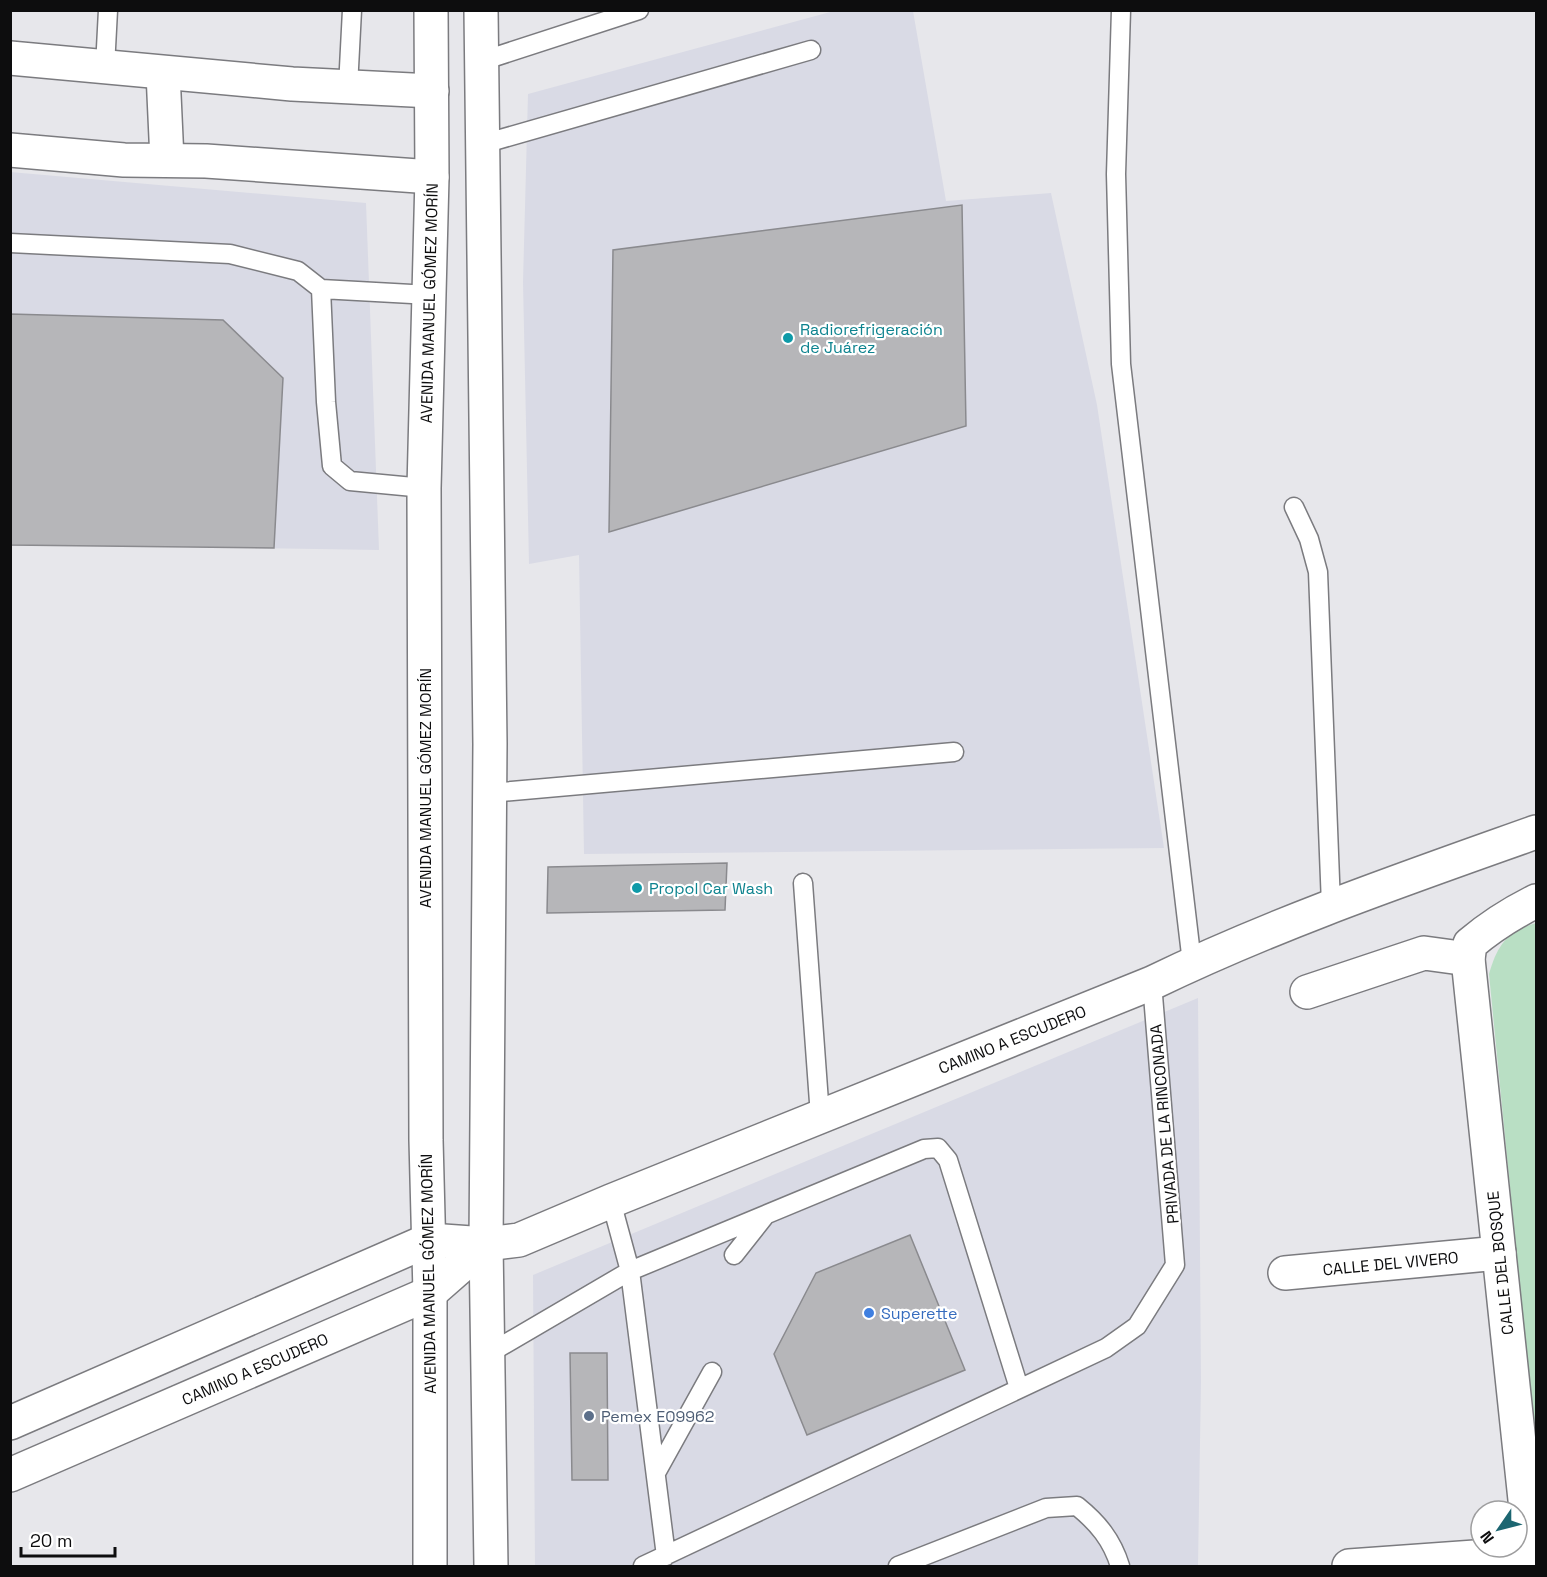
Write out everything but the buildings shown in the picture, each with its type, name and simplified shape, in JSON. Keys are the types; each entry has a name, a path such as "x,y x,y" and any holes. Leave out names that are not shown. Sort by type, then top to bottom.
{"street":[{"name":"AVENIDA MANUEL GÓMEZ MORÍN","path":"430,1566 424,488 432,177 431,10"},
{"path":"482,10 490,794 486,1244 491,1566"},
{"path":"10,58 292,84 432,91"},
{"path":"164,73 166,160"},
{"path":"10,150 124,160 206,161 432,177"},
{"name":"CAMINO A ESCUDERO","path":"10,1423 429,1240 486,1244 519,1240 610,1201 1152,983 1192,963 1330,905 1536,832"},
{"path":"1307,992 1424,952 1468,959 1470,944 1484,932 1510,914 1536,901"},
{"name":"CALLE DEL BOSQUE","path":"1468,959 1531,1560"},
{"name":"CAMINO A ESCUDERO","path":"10,1475 430,1293 486,1244"},
{"name":"CALLE DEL VIVERO","path":"1285,1273 1498,1252"},
{"path":"1349,1566 1531,1560"}],"lane":[{"path":"105,67 108,10"},
{"path":"348,87 352,10"},
{"path":"482,61 639,10"},
{"path":"1121,10 1116,174 1121,364 1192,963"},
{"path":"483,144 811,50"},
{"path":"10,243 230,254 298,271 321,289 430,296"},
{"path":"321,289 326,402 332,466 350,481 424,488"},
{"path":"1294,507 1309,539 1318,572 1330,905"},
{"path":"490,794 954,752"},
{"path":"803,884 820,1116"},
{"name":"PRIVADA DE LA RINCONADA","path":"1019,1388 1106,1348 1137,1326 1175,1265 1152,983"},
{"path":"488,1354 630,1271 924,1149 938,1148 948,1160 1019,1388 643,1566"},
{"path":"610,1201 630,1271 666,1556"},
{"path":"734,1255 766,1215"},
{"path":"656,1473 712,1372"},
{"path":"898,1566 1046,1508 1077,1506 1098,1523 1115,1550 1120,1566"}],"shaded area":[{"path":"834,11 913,11 946,201 1051,193 1097,405 1164,848 584,854 579,555 529,564 523,282 528,94"},
{"path":"10,172 366,203 379,550 11,544"},
{"path":"1198,998 1201,1381 1198,1566 535,1566 533,1275"}],"green space":[{"path":"1536,923 1536,1452 1489,974 1496,955 1510,935"}],"place":[{"name":"Radiorefrigeración de Juárez","path":"788,338"},
{"name":"Propol Car Wash","path":"637,888"},
{"name":"Superette","path":"869,1313"},
{"name":"Pemex E09962","path":"589,1416"}]}
